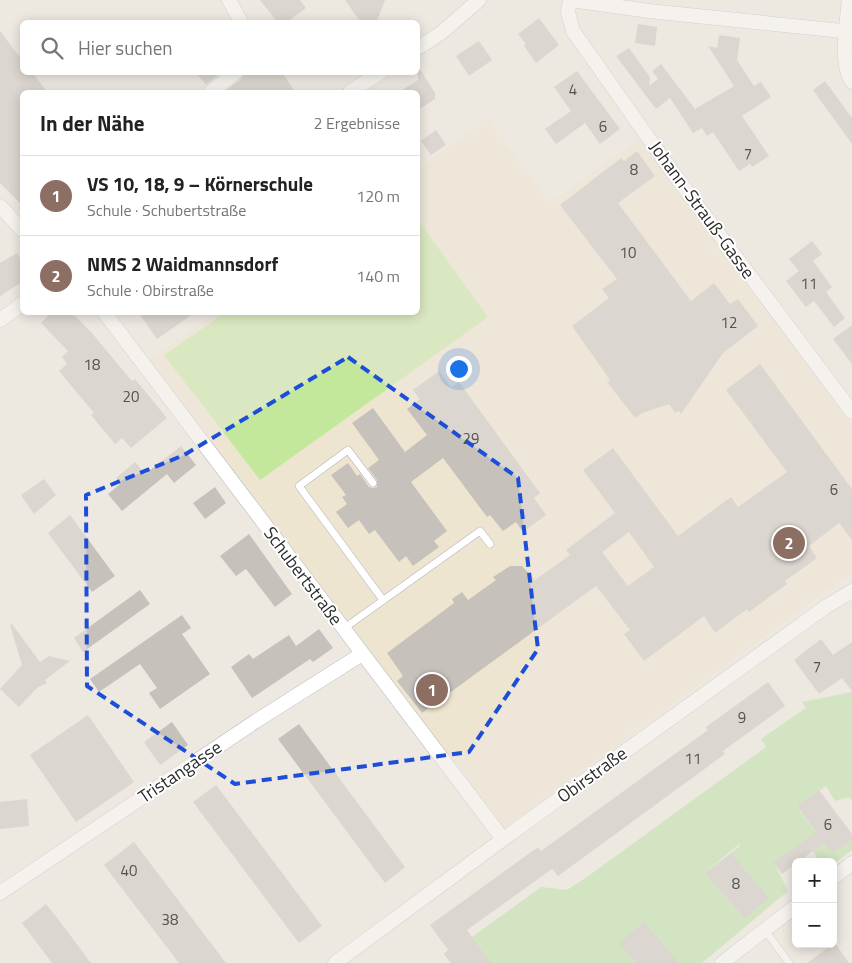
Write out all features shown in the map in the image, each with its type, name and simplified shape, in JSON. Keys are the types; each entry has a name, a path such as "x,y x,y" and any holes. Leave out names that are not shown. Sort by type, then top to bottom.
{"street":[{"path":"229,0 240,20"},
{"path":"420,47 441,33 479,0"},
{"path":"570,0 648,11 849,32"},
{"name":"Johann-Strauß-Gasse","path":"570,0 568,12 573,31 674,174 852,412"},
{"path":"849,0 846,69 852,82"},
{"path":"214,90 232,75"},
{"path":"353,90 376,75"},
{"path":"0,206 20,228"},
{"path":"0,320 20,305"},
{"name":"Schubertstraße","path":"106,315 503,839"},
{"name":"Obirstraße","path":"335,963 503,839 827,606 852,591"},
{"name":"Tristangasse","path":"0,893 249,726 362,654"},
{"path":"837,875 852,863"},
{"path":"722,963 792,909"}],"lane":[{"path":"373,483 348,450 299,486 383,600"},
{"path":"343,629 480,531 490,544"},
{"path":"765,930 789,963"}],"highlighted area":[{"path":"348,357 518,478 538,649 469,752 235,784 87,686 86,495 184,455"}],"shaded area":[{"path":"487,119 550,203 639,139 852,426 852,574 504,828 148,361 213,315 420,315 420,168"}],"green space":[{"path":"420,223 488,317 260,480 164,355 222,315 420,315"},
{"path":"852,692 852,801 849,797 835,801 826,786 797,807 832,854 852,840 852,850 837,861 837,858 817,858 805,840 774,862 788,891 702,963 484,963 488,959 472,937 541,887 567,890 587,877 766,747 761,739 806,708 802,702","holes":["739,844 740,846 731,853 767,896 742,917 705,873"]}],"building":[{"path":"260,0 300,0 306,8 290,20 275,20"},
{"path":"345,0 385,0 377,20 359,20"},
{"path":"539,18 559,45 536,63 524,46 526,44 518,34"},
{"path":"638,24 657,27 655,46 635,43"},
{"path":"0,31 20,57 20,75 34,75 46,90 20,90 20,203 0,183"},
{"path":"719,35 740,38 737,60 754,86 761,82 771,97 742,116 769,156 752,167 750,164 739,171 713,132 707,136 702,128 693,133 670,98 656,109 616,56 629,48 650,77 649,86 658,79 652,71 661,64 695,109 734,86 708,46 717,48"},
{"path":"479,41 492,60 469,76 456,56"},
{"path":"420,69 435,93 435,99 420,109 420,90 402,90 418,80"},
{"path":"577,71 620,129 600,144 585,123 556,144 545,129 571,111 554,87"},
{"path":"198,75 218,75 206,85"},
{"path":"243,75 284,75 294,90 227,90"},
{"path":"825,81 852,118 852,144 813,90"},
{"path":"436,130 446,145 431,155 421,141"},
{"path":"637,151 655,176 618,203 691,301 714,283 730,304 738,299 758,326 723,353 681,414 679,411 675,413 669,404 642,413 635,418 607,382 610,380 572,326 609,298 602,289 617,279 560,205 621,158 624,161"},
{"path":"812,241 822,254 813,261 832,287 826,292 845,318 834,327 814,301 806,307 786,281 799,271 789,259"},
{"path":"17,253 20,258 20,283 0,296 0,263"},
{"path":"48,315 74,315 91,332 132,381 135,379 167,418 131,448 122,438 115,444 91,415 94,413 59,371 67,364 62,357 68,351 41,323"},
{"path":"140,315 192,315 157,339"},
{"path":"852,325 852,364 833,339"},
{"path":"760,364 852,489 852,540 839,523 809,546 817,558 785,581 787,584 749,612 747,609 715,633 704,616 644,661 624,634 630,630 596,586 422,713 397,681 403,676 387,653 454,603 452,599 462,592 468,600 496,580 493,577 510,566 522,566 535,580 570,555 566,550 615,513 583,470 613,448 678,536 731,497 738,507 787,472 726,390","holes":["629,532 654,567 628,586 602,552"]},
{"path":"439,371 451,387 459,382 540,493 534,498 546,515 523,532 516,522 503,531 490,515 487,517 443,458 411,482 447,531 434,541 439,547 413,566 406,556 399,562 375,530 369,534 359,520 348,528 336,512 347,504 342,497 346,495 331,475 348,463 357,476 360,474 369,487 377,487 377,480 368,468 379,460 352,423 373,408 405,452 427,435 407,409 420,399 413,390"},
{"path":"181,446 196,465 174,483 167,474 122,511 108,494 120,484 116,478 135,462 145,474"},
{"path":"44,479 56,495 34,514 21,495"},
{"path":"215,487 226,503 205,519 193,503"},
{"path":"70,515 115,576 92,592 48,533"},
{"path":"249,534 292,594 275,607 246,569 236,576 220,556"},
{"path":"140,590 150,604 83,652 74,638"},
{"path":"182,615 191,628 182,634 210,674 160,709 149,693 157,688 140,664 99,692 90,679"},
{"path":"12,624 40,662 49,656 70,661 45,680 47,683 38,687 19,707 0,689 22,665 10,625"},
{"path":"319,629 333,648 313,662 310,659 252,698 231,667 249,654 253,659 289,635 296,646"},
{"path":"821,639 833,655 852,642 852,691 842,678 819,694 794,660"},
{"path":"768,682 785,706 723,751 725,754 558,876 552,869 467,930 491,963 451,963 444,954 448,950 430,925 538,847 541,851 708,730 706,727"},
{"path":"88,715 134,782 76,822 30,755"},
{"path":"172,722 188,745 160,765 144,742"},
{"path":"299,724 405,867 385,883 278,739"},
{"path":"216,785 322,926 299,943 193,802"},
{"path":"819,790 852,834 852,840 832,854 824,843 803,858 792,858 792,867 782,874 773,862 816,832 797,806"},
{"path":"27,799 29,826 0,829 0,802"},
{"path":"134,842 226,963 179,963 104,865"},
{"path":"731,853 769,898 744,919 705,873"},
{"path":"46,904 91,963 52,963 22,923"},
{"path":"644,922 679,963 636,963 619,943"},
{"path":"837,946 849,963 807,963 828,948 837,948"}],"place":[{"name":"NMS 2 Waidmannsdorf","path":"789,543"},
{"name":"VS 10, 18, 9 – Körnerschule","path":"432,690"}]}
